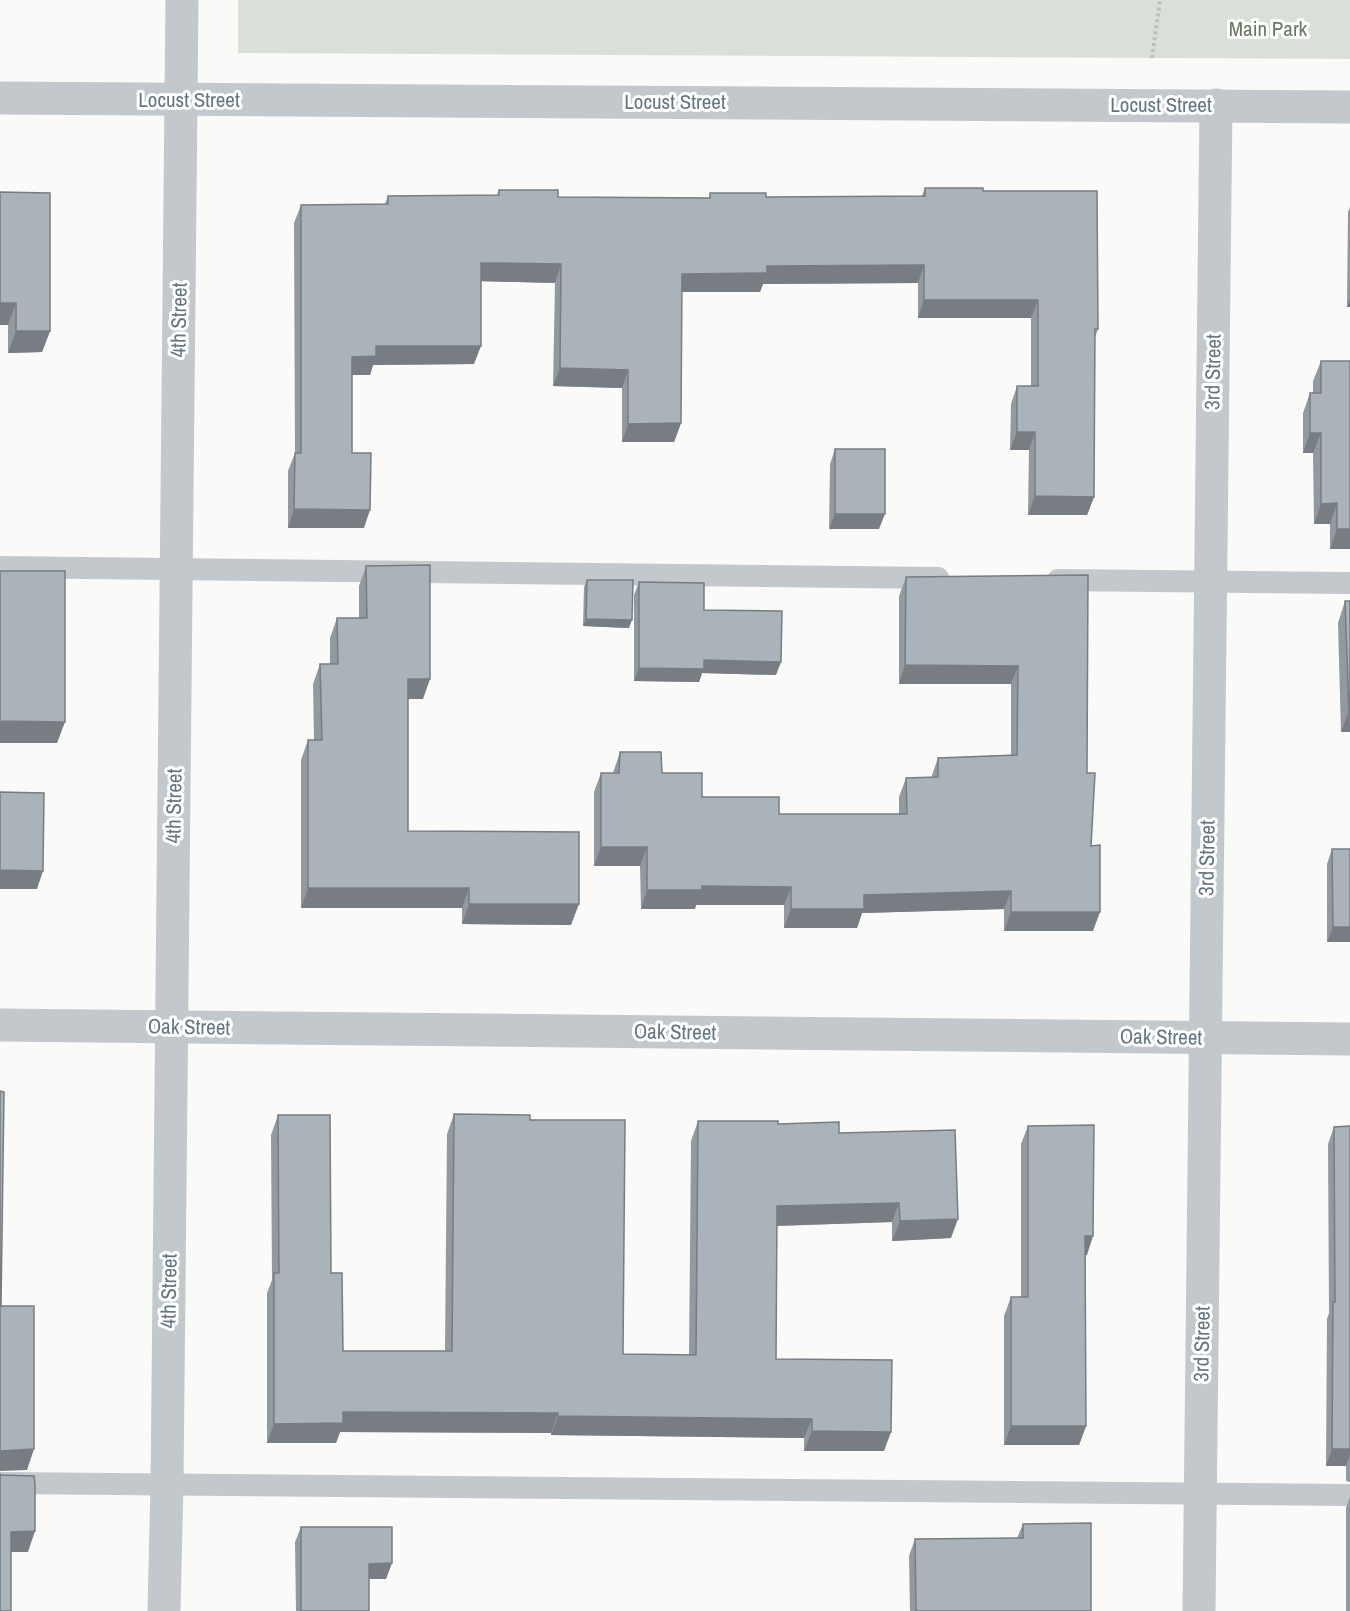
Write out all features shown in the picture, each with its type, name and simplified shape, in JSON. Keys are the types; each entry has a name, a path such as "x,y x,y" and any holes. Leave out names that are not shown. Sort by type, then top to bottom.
{"street":[{"name":"4th Street","path":"164,1611 182,0"},
{"name":"Locust Street","path":"0,98 1350,107"},
{"name":"3rd Street","path":"1199,1611 1216,105"},
{"name":"Oak Street","path":"0,1025 1350,1039"}],"lane":[{"path":"0,567 961,579"},
{"path":"1032,579 1350,583"},
{"path":"0,1483 1350,1495"}],"path":[{"path":"1152,58 1160,0"}],"green space":[{"name":"Main Park","path":"238,0 1350,0 1350,59 238,53"}],"building":[{"path":"925,188 983,188 983,191 1097,191 1098,329 1095,329 1094,497 1035,496 1035,432 1017,432 1017,386 1038,386 1038,300 924,300 924,265 767,266 767,273 682,274 681,423 628,424 628,370 560,368 561,264 481,263 481,346 376,346 376,356 352,357 352,453 371,453 370,510 294,509 295,453 301,453 301,205 388,204 388,196 499,195 499,190 558,190 558,197 710,198 710,193 766,193 766,197 925,196"},
{"path":"0,192 50,193 50,331 16,331 16,303 0,303"},
{"path":"1321,361 1350,361 1350,529 1337,529 1337,503 1321,504 1321,433 1310,433 1310,393 1321,393"},
{"path":"835,449 885,449 885,514 835,514"},
{"path":"430,565 430,679 408,679 408,831 579,832 579,904 469,904 469,888 308,888 308,740 322,740 320,664 338,664 337,618 367,618 366,566"},
{"path":"0,571 65,571 65,722 0,721"},
{"path":"1088,575 1087,773 1095,773 1091,846 1100,845 1100,912 1011,912 1011,891 864,895 864,909 791,909 791,887 702,886 702,890 647,890 647,847 601,847 601,773 619,773 620,752 661,752 662,773 702,773 702,797 779,797 779,814 907,814 906,778 938,777 938,758 1017,755 1018,666 905,665 906,577"},
{"path":"587,580 633,580 632,620 586,619"},
{"path":"639,582 704,583 704,610 782,611 781,662 704,660 704,669 639,668"},
{"path":"1345,601 1350,601 1350,711 1349,711"},
{"path":"0,792 44,793 43,871 0,870"},
{"path":"1332,849 1350,849 1350,927 1333,927"},
{"path":"0,1091 4,1092 1,1306 34,1306 34,1449 0,1452"},
{"path":"454,1114 530,1115 530,1120 625,1120 623,1354 696,1355 698,1121 778,1121 778,1124 839,1122 839,1133 955,1130 958,1219 900,1221 899,1203 777,1206 776,1359 892,1360 891,1432 812,1431 812,1419 558,1416 558,1413 343,1412 343,1423 274,1424 274,1273 279,1273 278,1115 330,1115 331,1273 342,1273 343,1351 452,1351"},
{"path":"1094,1125 1093,1236 1085,1236 1086,1426 1011,1426 1011,1297 1028,1297 1028,1126"},
{"path":"1350,1126 1350,1449 1332,1449 1333,1302 1335,1302 1334,1127"},
{"path":"0,1474 34,1476 35,1484 35,1531 11,1532 11,1611 0,1611"},
{"path":"1091,1523 1091,1611 916,1611 915,1539 1023,1538 1023,1524"},
{"path":"301,1527 392,1527 392,1563 369,1564 369,1611 301,1611"}]}
